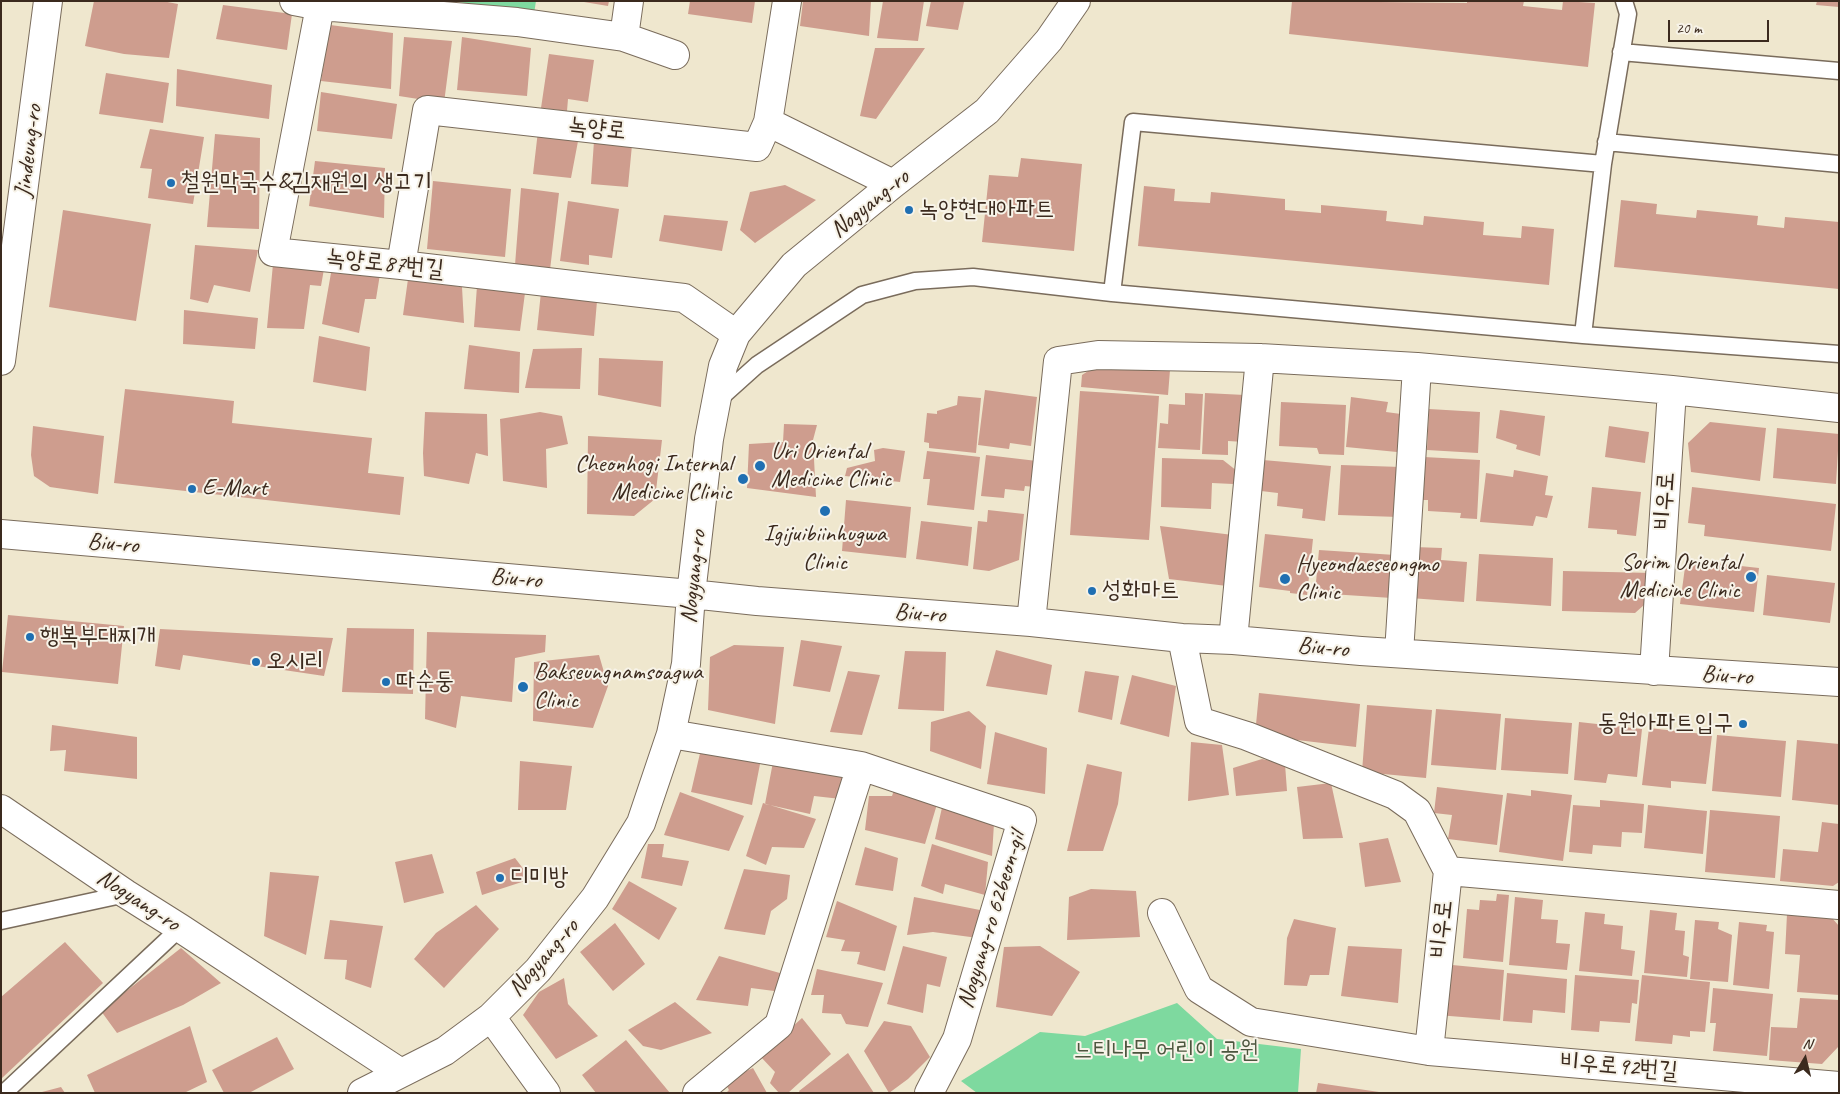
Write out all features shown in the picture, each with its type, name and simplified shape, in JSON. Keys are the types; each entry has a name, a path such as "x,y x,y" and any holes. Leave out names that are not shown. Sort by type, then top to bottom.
{"street":[{"name":"Jindeung-ro","path":"1,361 48,1"},
{"path":"294,1 517,22 624,37 675,55"},
{"path":"624,37 629,1"},
{"path":"787,1 768,122 893,184"},
{"name":"Nogyang-ro","path":"362,1093 445,1051 491,1017 538,970 595,898 641,823 671,734 686,664 691,594 709,440 723,366 736,334 794,265 893,184 988,111 1049,40 1076,1"},
{"name":"녹양로87번길","path":"320,3 273,252 684,298 736,334"},
{"name":"녹양로","path":"401,265 427,110 757,147 768,122"},
{"path":"1031,622 1058,361 1098,355 1260,358 1417,367 1672,390 1839,408"},
{"path":"1233,640 1260,358"},
{"path":"1399,653 1417,367"},
{"name":"비우로","path":"1654,671 1672,390"},
{"name":"Biu-ro","path":"1,534 757,601 1031,622 1182,638 1839,682"},
{"name":"비우로","path":"1182,638 1198,721 1247,736 1395,795 1417,811 1448,871 1429,1051"},
{"name":"Nogyang-ro 62beon-gil","path":"671,734 861,766 1022,820 957,1039 929,1093"},
{"path":"697,1093 779,1024 861,766"},
{"name":"Nogyang-ro","path":"1,809 126,894 401,1073"},
{"path":"1448,871 1839,905"},
{"path":"1162,913 1200,989 1251,1022 1429,1051"},
{"path":"491,1017 546,1093"},
{"name":"비우로92번길","path":"1429,1051 1839,1086"}],"lane":[{"path":"1583,335 1602,164 1628,14 1624,1"},
{"path":"1621,52 1839,71"},
{"path":"1112,293 1133,122 1602,164"},
{"path":"1606,142 1839,164"},
{"path":"716,402 757,365 862,295 914,280 973,277 1112,293 1583,335 1839,354"},
{"path":"1,921 126,894"},
{"path":"4,1093 180,928"}],"green space":[{"path":"452,1 536,1 534,14"},
{"name":"느티나무 어린이 공원","path":"1177,1003 1217,1039 1301,1049 1298,1093 977,1093 961,1081 1040,1032 1085,1036"}],"building":[{"path":"94,1 162,1 178,4 169,58 124,54 85,46"},
{"path":"578,1 609,1 608,6"},
{"path":"690,1 755,1 752,23 688,14"},
{"path":"803,1 871,1 869,36 800,26"},
{"path":"883,1 924,1 918,41 877,38"},
{"path":"931,1 964,2 958,30 926,26"},
{"path":"1292,1 1467,3 1467,1 1524,1 1523,6 1562,10 1563,1 1595,3 1588,67 1289,34"},
{"path":"1817,1 1839,1 1839,7 1816,5"},
{"path":"223,5 292,14 287,50 216,39"},
{"path":"330,25 393,33 391,89 321,81"},
{"path":"404,37 452,41 444,103 399,96"},
{"path":"462,37 531,48 527,96 457,90"},
{"path":"875,48 925,48 876,119 860,116"},
{"path":"549,54 594,60 588,102 568,99 567,111 541,108"},
{"path":"177,69 272,85 269,119 176,106"},
{"path":"106,73 169,83 163,123 99,114"},
{"path":"321,92 397,104 392,139 317,131"},
{"path":"150,129 204,137 193,204 148,198 152,169 140,168"},
{"path":"538,131 579,136 571,178 533,174"},
{"path":"215,134 260,138 259,229 207,227"},
{"path":"594,141 632,145 628,187 591,184"},
{"path":"1021,158 1082,164 1074,251 982,242 989,175 1018,177"},
{"path":"315,161 385,168 384,218 309,206"},
{"path":"433,181 511,189 505,257 427,249"},
{"path":"785,185 816,200 755,243 740,230 750,192"},
{"path":"1144,186 1175,189 1174,201 1210,203 1211,192 1285,199 1285,210 1321,213 1321,205 1387,211 1386,221 1423,225 1424,216 1484,222 1483,235 1521,238 1522,226 1554,229 1549,285 1138,246"},
{"path":"521,188 559,193 550,270 515,265"},
{"path":"1621,200 1657,204 1656,214 1696,218 1697,210 1758,216 1757,225 1784,228 1785,217 1839,222 1839,289 1614,267"},
{"path":"568,201 619,209 612,258 589,255 589,265 560,261"},
{"path":"63,210 151,224 136,321 49,307"},
{"path":"664,215 728,221 722,251 659,241"},
{"path":"195,245 258,250 250,292 214,285 208,303 190,299"},
{"path":"273,264 324,269 321,286 310,285 304,329 267,328"},
{"path":"331,273 380,274 376,299 365,299 359,333 322,324"},
{"path":"408,279 462,287 464,323 403,315"},
{"path":"477,286 525,293 520,331 474,327"},
{"path":"541,292 597,301 594,336 537,330"},
{"path":"184,310 258,318 255,349 183,344"},
{"path":"319,336 370,347 366,391 313,382"},
{"path":"469,345 520,352 519,393 464,389"},
{"path":"582,348 580,389 525,388 533,349"},
{"path":"599,358 663,361 661,407 598,395"},
{"path":"1099,364 1170,370 1168,395 1081,387 1082,375"},
{"path":"125,389 234,401 232,423 372,438 368,473 404,477 400,515 114,483"},
{"path":"985,390 1037,397 1031,446 1010,443 1009,449 978,445"},
{"path":"1080,391 1159,396 1149,540 1070,535"},
{"path":"1185,393 1203,394 1200,450 1158,448 1160,423 1168,424 1169,404 1185,405"},
{"path":"1205,393 1245,395 1244,442 1228,441 1228,455 1202,454"},
{"path":"958,396 981,398 976,453 929,448 929,443 924,442 927,413 937,414 937,411 957,405"},
{"path":"1351,397 1388,402 1386,412 1401,414 1397,452 1346,447"},
{"path":"1281,402 1346,405 1344,455 1319,454 1317,448 1279,446"},
{"path":"1429,409 1480,412 1478,453 1427,450"},
{"path":"1500,410 1545,416 1540,456 1516,449 1517,445 1496,438"},
{"path":"425,412 487,414 488,456 476,453 469,484 424,476"},
{"path":"540,412 562,416 568,444 546,449 547,488 503,481 500,419"},
{"path":"1710,422 1766,428 1760,481 1691,472 1688,443"},
{"path":"784,424 817,425 813,440 816,497 747,488 749,444 783,442"},
{"path":"33,426 104,436 98,494 50,487 34,476 31,455"},
{"path":"1609,426 1649,432 1645,463 1605,457"},
{"path":"1777,428 1839,434 1836,484 1773,478"},
{"path":"588,436 662,440 655,499 634,516 587,514"},
{"path":"883,448 905,451 900,482 845,476 847,468 875,461 874,450"},
{"path":"927,451 980,457 974,510 927,505 930,479 923,479"},
{"path":"986,455 1037,461 1034,487 1025,486 1024,491 1005,489 1004,498 981,496"},
{"path":"1424,457 1480,460 1477,519 1460,518 1461,513 1428,511 1428,500 1422,500"},
{"path":"1162,458 1223,460 1237,471 1233,484 1212,483 1211,509 1161,507"},
{"path":"1263,460 1331,466 1325,521 1302,518 1303,509 1277,506 1278,493 1261,491"},
{"path":"1341,465 1401,467 1399,517 1338,515"},
{"path":"1514,470 1548,476 1545,495 1553,496 1547,518 1536,516 1533,526 1480,522 1486,473 1513,477"},
{"path":"1592,487 1641,492 1636,536 1617,534 1617,530 1588,528"},
{"path":"1692,487 1836,504 1831,551 1704,536 1705,525 1688,523"},
{"path":"846,500 911,507 906,558 842,551"},
{"path":"988,510 1024,514 1019,560 989,571 973,569 978,521 987,522"},
{"path":"921,521 972,527 968,566 916,559"},
{"path":"1160,526 1233,535 1227,586 1169,579"},
{"path":"1265,534 1313,539 1307,595 1259,587"},
{"path":"1414,547 1442,548 1441,560 1467,562 1464,602 1410,598"},
{"path":"1319,550 1395,555 1392,598 1315,593"},
{"path":"1479,554 1553,558 1551,606 1476,601"},
{"path":"1686,560 1759,568 1754,612 1680,604"},
{"path":"1563,571 1653,573 1653,597 1635,613 1562,611"},
{"path":"1767,575 1835,583 1830,623 1763,615"},
{"path":"8,615 124,626 118,684 2,672"},
{"path":"347,628 414,629 413,694 342,692"},
{"path":"160,629 333,638 324,676 183,655 180,670 155,666"},
{"path":"427,632 546,635 545,652 515,658 512,702 461,696 456,728 425,719"},
{"path":"801,640 842,646 830,692 793,686"},
{"path":"734,645 784,647 775,724 708,710 710,657"},
{"path":"996,650 1052,665 1047,695 986,686"},
{"path":"905,651 946,652 944,711 898,709"},
{"path":"599,655 608,686 593,728 533,721 534,662"},
{"path":"848,671 880,675 862,735 830,732"},
{"path":"1085,671 1119,676 1112,720 1078,712"},
{"path":"1132,675 1176,686 1169,737 1120,724"},
{"path":"1259,693 1360,704 1356,747 1255,735"},
{"path":"1367,705 1432,710 1426,778 1362,772"},
{"path":"1436,709 1501,714 1496,770 1431,765"},
{"path":"969,711 986,726 981,769 930,751 931,722"},
{"path":"1505,718 1572,723 1568,774 1501,770"},
{"path":"1579,722 1642,729 1637,777 1608,774 1606,783 1574,780"},
{"path":"52,725 137,737 137,779 64,771 66,750 50,751"},
{"path":"1649,728 1712,735 1706,784 1671,781 1671,788 1642,785"},
{"path":"995,732 1047,748 1045,794 987,784"},
{"path":"1717,735 1786,741 1781,797 1712,791"},
{"path":"1797,740 1839,744 1839,805 1792,800"},
{"path":"1191,742 1222,745 1229,795 1188,801"},
{"path":"701,749 760,764 752,805 691,792"},
{"path":"1262,759 1285,764 1287,791 1236,796 1233,768"},
{"path":"520,761 572,766 566,810 518,810"},
{"path":"773,762 846,771 841,799 814,796 810,814 765,804"},
{"path":"1087,764 1122,772 1118,804 1103,851 1067,851"},
{"path":"1331,783 1343,838 1303,839 1297,787"},
{"path":"896,784 938,801 925,844 865,830 869,796 892,796"},
{"path":"1437,787 1503,795 1497,845 1448,839 1452,815 1434,813"},
{"path":"1531,790 1572,795 1563,861 1499,852 1507,793 1531,796"},
{"path":"680,792 744,816 729,851 664,835"},
{"path":"1600,800 1644,804 1642,833 1622,832 1621,847 1593,845 1592,854 1569,852 1573,805 1600,807"},
{"path":"763,803 816,819 804,848 772,847 766,865 746,856"},
{"path":"943,803 994,823 992,856 935,839"},
{"path":"1648,805 1707,811 1703,854 1644,848"},
{"path":"1710,810 1780,816 1775,878 1705,872"},
{"path":"1822,822 1839,824 1839,882 1833,886 1780,881 1783,849 1818,852"},
{"path":"1388,838 1401,882 1365,887 1359,843"},
{"path":"648,844 664,844 662,857 689,861 682,886 641,878"},
{"path":"932,844 988,862 985,895 945,884 943,894 921,886"},
{"path":"865,847 898,858 893,891 855,885"},
{"path":"432,854 444,893 404,903 395,862"},
{"path":"515,858 531,879 482,895 476,872"},
{"path":"744,869 790,875 787,899 771,911 765,935 724,929"},
{"path":"270,872 319,876 306,955 264,936"},
{"path":"629,881 677,908 659,940 612,909"},
{"path":"1091,889 1136,891 1140,937 1067,940 1069,897"},
{"path":"1497,894 1509,895 1503,962 1463,958 1467,909 1479,910 1480,900 1496,901"},
{"path":"914,897 980,910 978,938 933,932 907,935"},
{"path":"1515,897 1543,900 1541,919 1558,920 1556,943 1570,944 1567,970 1509,965"},
{"path":"837,901 897,926 885,971 857,964 860,952 841,951 845,940 826,937"},
{"path":"476,905 499,929 444,988 414,959 436,933"},
{"path":"1650,910 1677,913 1675,930 1685,931 1683,955 1689,957 1687,977 1644,973"},
{"path":"1585,912 1605,914 1604,924 1623,926 1621,949 1635,951 1632,976 1579,971"},
{"path":"1787,914 1832,918 1839,926 1839,995 1797,992 1800,955 1785,954"},
{"path":"1294,919 1336,928 1329,975 1310,975 1307,986 1284,985 1287,938"},
{"path":"330,920 383,926 371,988 345,979 347,960 324,959"},
{"path":"1695,920 1719,922 1718,929 1732,935 1728,982 1690,979"},
{"path":"1739,922 1767,925 1766,931 1774,932 1769,989 1733,985"},
{"path":"615,923 645,964 613,991 580,952"},
{"path":"65,942 103,983 1,1079 1,997"},
{"path":"903,946 947,957 940,987 927,984 923,1013 887,1004"},
{"path":"1040,946 1080,972 1052,1016 996,1007 1004,947"},
{"path":"1348,946 1402,949 1398,1003 1341,996"},
{"path":"181,948 221,983 183,1005 117,1033 101,1011"},
{"path":"719,956 787,975 782,992 751,988 748,1006 696,1000"},
{"path":"1442,964 1504,970 1500,1020 1437,1015"},
{"path":"817,969 883,983 868,1027 846,1024 841,1014 822,1013 824,995 811,995"},
{"path":"1507,973 1567,979 1565,1013 1533,1010 1532,1023 1503,1021"},
{"path":"1575,975 1639,980 1637,1004 1632,1003 1630,1023 1600,1021 1599,1032 1571,1030"},
{"path":"1642,975 1710,982 1705,1032 1690,1031 1690,1037 1673,1035 1672,1044 1635,1041"},
{"path":"564,978 568,1004 598,1036 556,1059 523,1015 539,992"},
{"path":"1713,988 1773,994 1767,1056 1713,1051 1716,1023 1710,1023"},
{"path":"1800,998 1839,1000 1839,1046 1822,1064 1769,1060 1771,1027 1797,1028"},
{"path":"675,1002 712,1033 661,1050 643,1046 628,1030"},
{"path":"802,1018 831,1054 788,1093 779,1093 770,1083 775,1072 760,1056"},
{"path":"884,1021 911,1026 930,1057 908,1079 889,1093 864,1051"},
{"path":"190,1026 207,1082 184,1093 95,1093 87,1075"},
{"path":"277,1037 294,1069 249,1093 224,1093 212,1070"},
{"path":"626,1040 670,1093 596,1093 582,1075"},
{"path":"848,1053 874,1093 800,1093 799,1091"},
{"path":"753,1068 767,1093 726,1093 729,1090 724,1081"},
{"path":"1318,1083 1379,1092 1379,1093 1316,1093"},
{"path":"61,1087 65,1093 42,1092"}],"place":[{"name":"철원막국수&김재원의 생고기","path":"171,183"},
{"name":"녹양현대아파트","path":"909,210"},
{"name":"Uri Oriental Medicine Clinic","path":"760,466"},
{"name":"Cheonhogi Internal Medicine Clinic","path":"743,479"},
{"name":"E-Mart","path":"192,489"},
{"name":"Igijuibiinhugwa Clinic","path":"825,511"},
{"name":"Sorim Oriental Medicine Clinic","path":"1751,577"},
{"name":"Hyeondaeseongmo Clinic","path":"1285,579"},
{"name":"성화마트","path":"1092,591"},
{"name":"행복부대찌개","path":"30,637"},
{"name":"오시리","path":"256,662"},
{"name":"따순둥","path":"386,682"},
{"name":"Bakseungnamsoagwa Clinic","path":"523,687"},
{"name":"동원아파트입구","path":"1743,724"},
{"name":"디미방","path":"500,878"}]}
